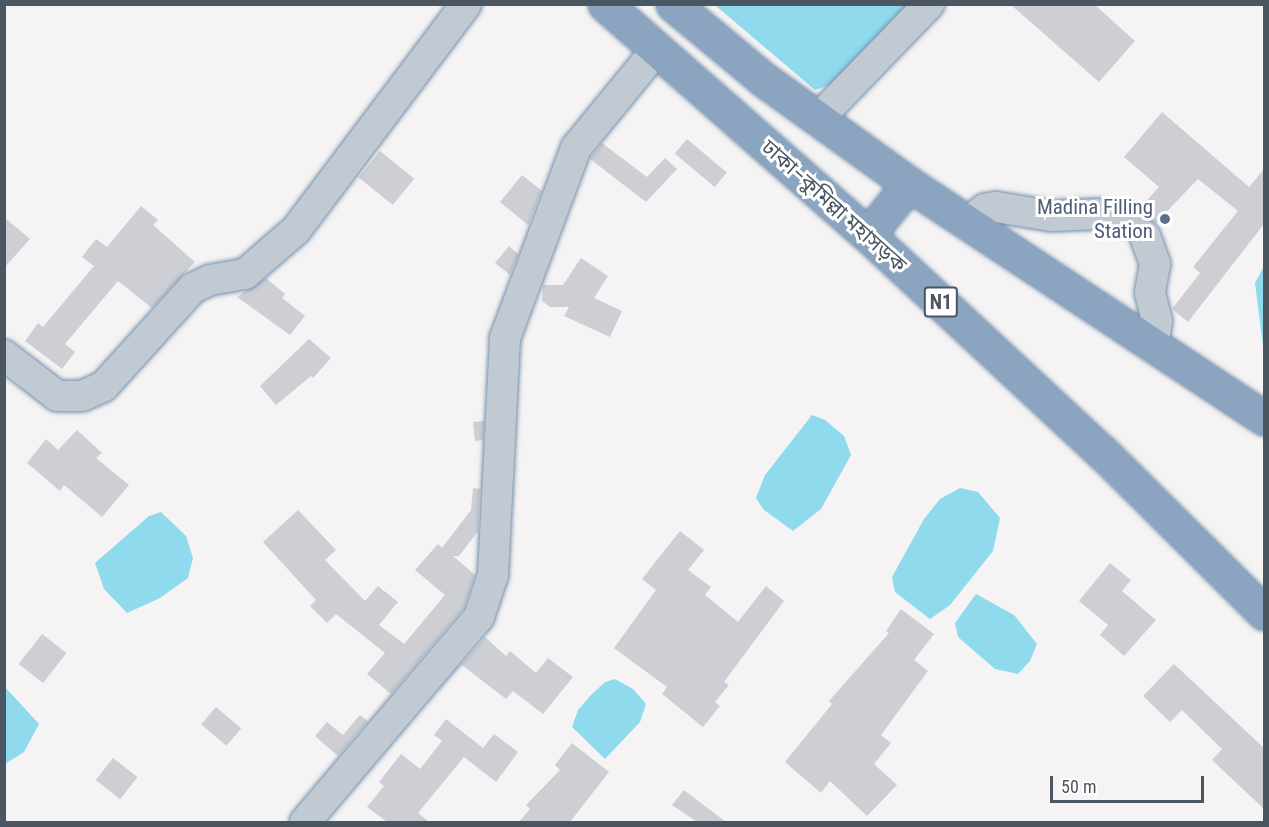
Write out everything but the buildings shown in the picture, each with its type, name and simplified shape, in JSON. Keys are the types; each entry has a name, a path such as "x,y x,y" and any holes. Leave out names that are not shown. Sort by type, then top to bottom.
{"highway":[{"name":"ঢাকা–কুমিল্লা মহাসড়ক","path":"605,4 868,235 1103,453 1264,613"},
{"path":"673,4 818,119 909,184 1264,418"},
{"path":"868,235 909,184"}],"street":[{"path":"4,356 57,396 82,396 104,386 193,288 210,280 245,274 296,230 466,4"},
{"path":"818,119 929,4"},
{"path":"305,822 479,617 493,575 505,338 576,148 657,49"},
{"path":"967,223 985,209 996,207 1051,216 1098,214 1137,229 1155,264 1150,293 1156,321 1153,346"}],"water":[{"path":"715,5 912,5 871,50 829,85 815,90"},
{"path":"1264,266 1264,353 1255,283"},
{"path":"812,415 825,420 844,436 851,455 821,509 793,531 764,510 756,498 765,475"},
{"path":"960,488 978,492 1000,518 993,551 950,605 930,619 895,592 892,577 924,519 940,499"},
{"path":"161,512 186,536 193,558 188,578 160,598 127,613 104,589 95,563 149,516"},
{"path":"976,594 1014,615 1037,644 1030,661 1018,674 995,669 958,637 955,623"},
{"path":"615,679 633,689 646,704 640,722 605,759 572,727 578,710 591,695 605,682"},
{"path":"5,687 39,724 24,752 5,764"}],"place":[{"name":"Madina Filling Station","path":"1165,219"}]}
